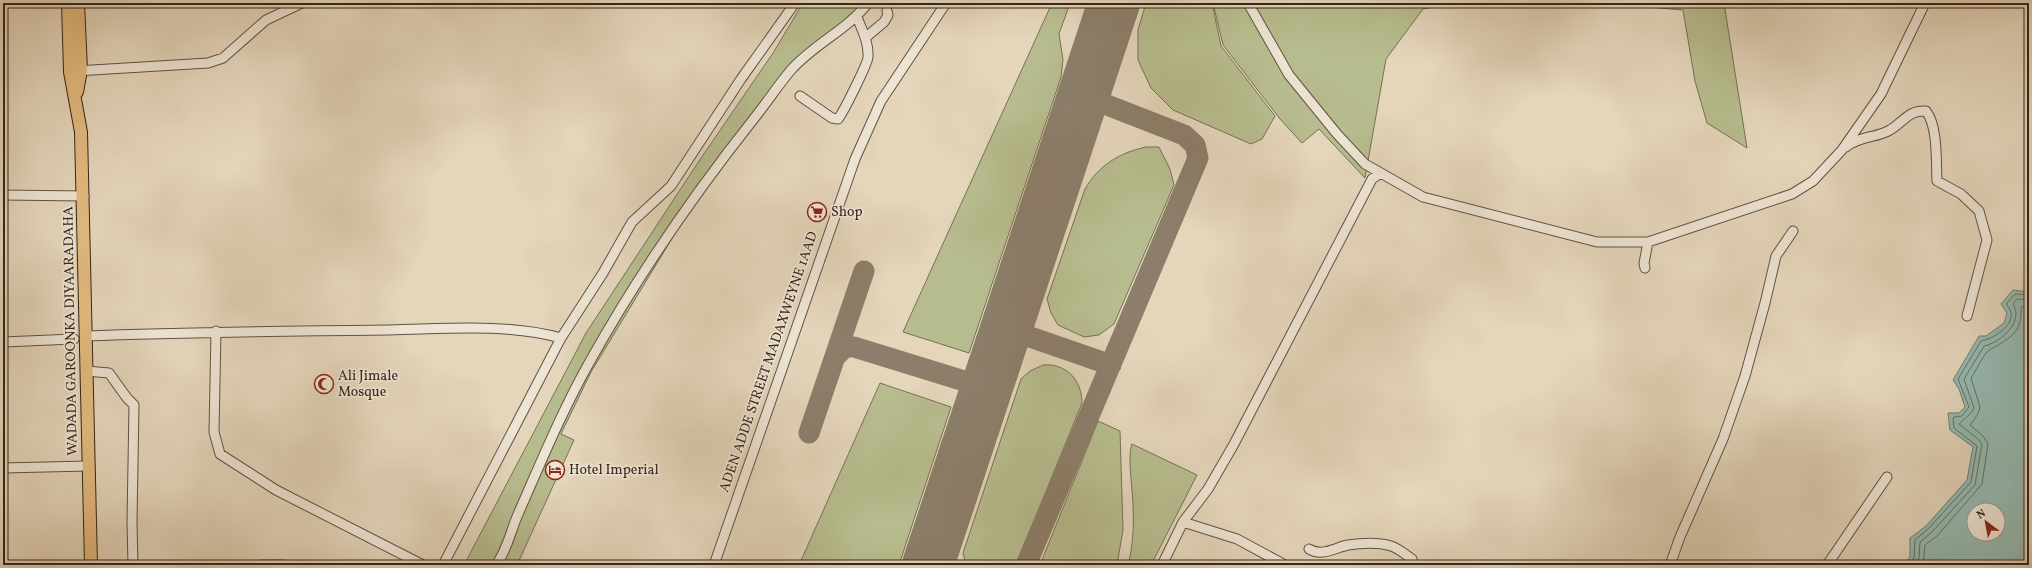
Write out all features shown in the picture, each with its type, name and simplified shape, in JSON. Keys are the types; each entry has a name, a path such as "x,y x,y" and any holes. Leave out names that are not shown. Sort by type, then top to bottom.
{"main road":[{"name":"WADADA GAROONKA DIYAARADAHA","path":"68,3 75,71 76,97 81,132 84,196 80,337 86,371 91,565"},
{"name":"WADADA GAROONKA DIYAARADAHA","path":"75,71 78,3"}],"street":[{"path":"75,71 208,63 223,58 266,20 302,3"},
{"path":"443,565 560,338 603,273 632,222 671,186 741,78 794,3"},
{"path":"496,565 506,549 514,524 548,444 589,362 658,252 714,169 790,72 816,48 857,17 868,3"},
{"name":"ADEN ADDE STREET MADAXWEYNE 1AAD","path":"714,565 855,159 881,101 946,3"},
{"path":"1248,3 1277,56 1303,95 1365,164 1423,198 1504,220 1597,242 1648,242 1792,194 1813,181 1842,150 1881,94 1925,3"},
{"path":"865,38 884,22 888,15 887,11"},
{"path":"800,96 832,118 838,119 843,113 868,58 865,38 857,17"},
{"path":"1842,150 1852,142 1890,130 1916,110 1926,110 1930,116 1933,126 1937,181 1961,194 1979,211 1987,240 1967,316"},
{"path":"1162,565 1183,522 1208,489 1234,444 1372,179 1380,174"},
{"path":"3,196 84,196"},
{"path":"1670,565 1680,537 1723,439 1745,376 1776,256 1793,231"},
{"path":"1645,268 1644,263 1648,242"},
{"path":"3,342 216,331 497,329 546,334 560,338"},
{"path":"216,331 214,432 220,454 276,490 423,565"},
{"path":"86,371 109,372 127,398 134,405 132,522 134,565"},
{"path":"3,468 88,466"},
{"path":"1827,565 1887,477"},
{"path":"1183,522 1237,539 1285,565"},
{"path":"1309,549 1324,552 1346,546 1371,543 1393,546 1412,559 1413,565"},
{"path":"261,565 284,565"}],"green space":[{"path":"803,3 866,3 801,62 702,189 591,372 561,434 574,440 517,565 464,565 586,333 697,164 773,53"},
{"path":"1052,3 1070,3 1059,34 1063,60 1061,77 969,353 903,332"},
{"path":"1146,3 1212,3 1221,46 1275,116 1262,139 1251,144 1173,110 1151,88 1138,60 1138,30"},
{"path":"1213,3 1454,3 1423,9 1386,59 1365,178 1319,129 1302,143 1280,119 1223,45"},
{"path":"1600,3 1724,3 1747,148 1707,123 1695,81 1683,10"},
{"path":"1146,147 1159,147 1170,169 1174,185 1114,324 1099,335 1084,337 1058,325 1051,313 1047,299 1085,189 1097,173 1111,161 1127,153"},
{"path":"1043,365 1059,367 1071,375 1076,380 1079,387 1082,403 1016,565 966,565 963,553 1021,379 1030,371"},
{"path":"880,383 951,407 899,565 799,565"},
{"path":"1098,421 1120,431 1123,530 1117,565 1040,565"},
{"path":"1132,444 1197,475 1151,565 1128,565 1133,528 1133,500 1130,465"}],"water":[{"path":"2013,290 2029,292 2029,565 1904,565 1910,557 1910,538 1926,526 1967,480 1973,447 1950,430 1948,413 1959,413 1965,407 1959,389 1953,380 1979,336 1986,336 2004,323 2007,313 2001,304"}],"taxiway":[{"path":"1026,565 1198,158 1195,145 1184,135 1084,96"},
{"path":"809,433 864,271"},
{"path":"1007,329 1111,365"},
{"path":"835,357 845,347 854,347 987,388"}],"runway":[{"path":"928,565 1114,3"}],"place":[{"name":"Shop","path":"817,212"},
{"name":"Ali Jimale Mosque","path":"324,384"},
{"name":"Hotel Imperial","path":"555,470"}]}
